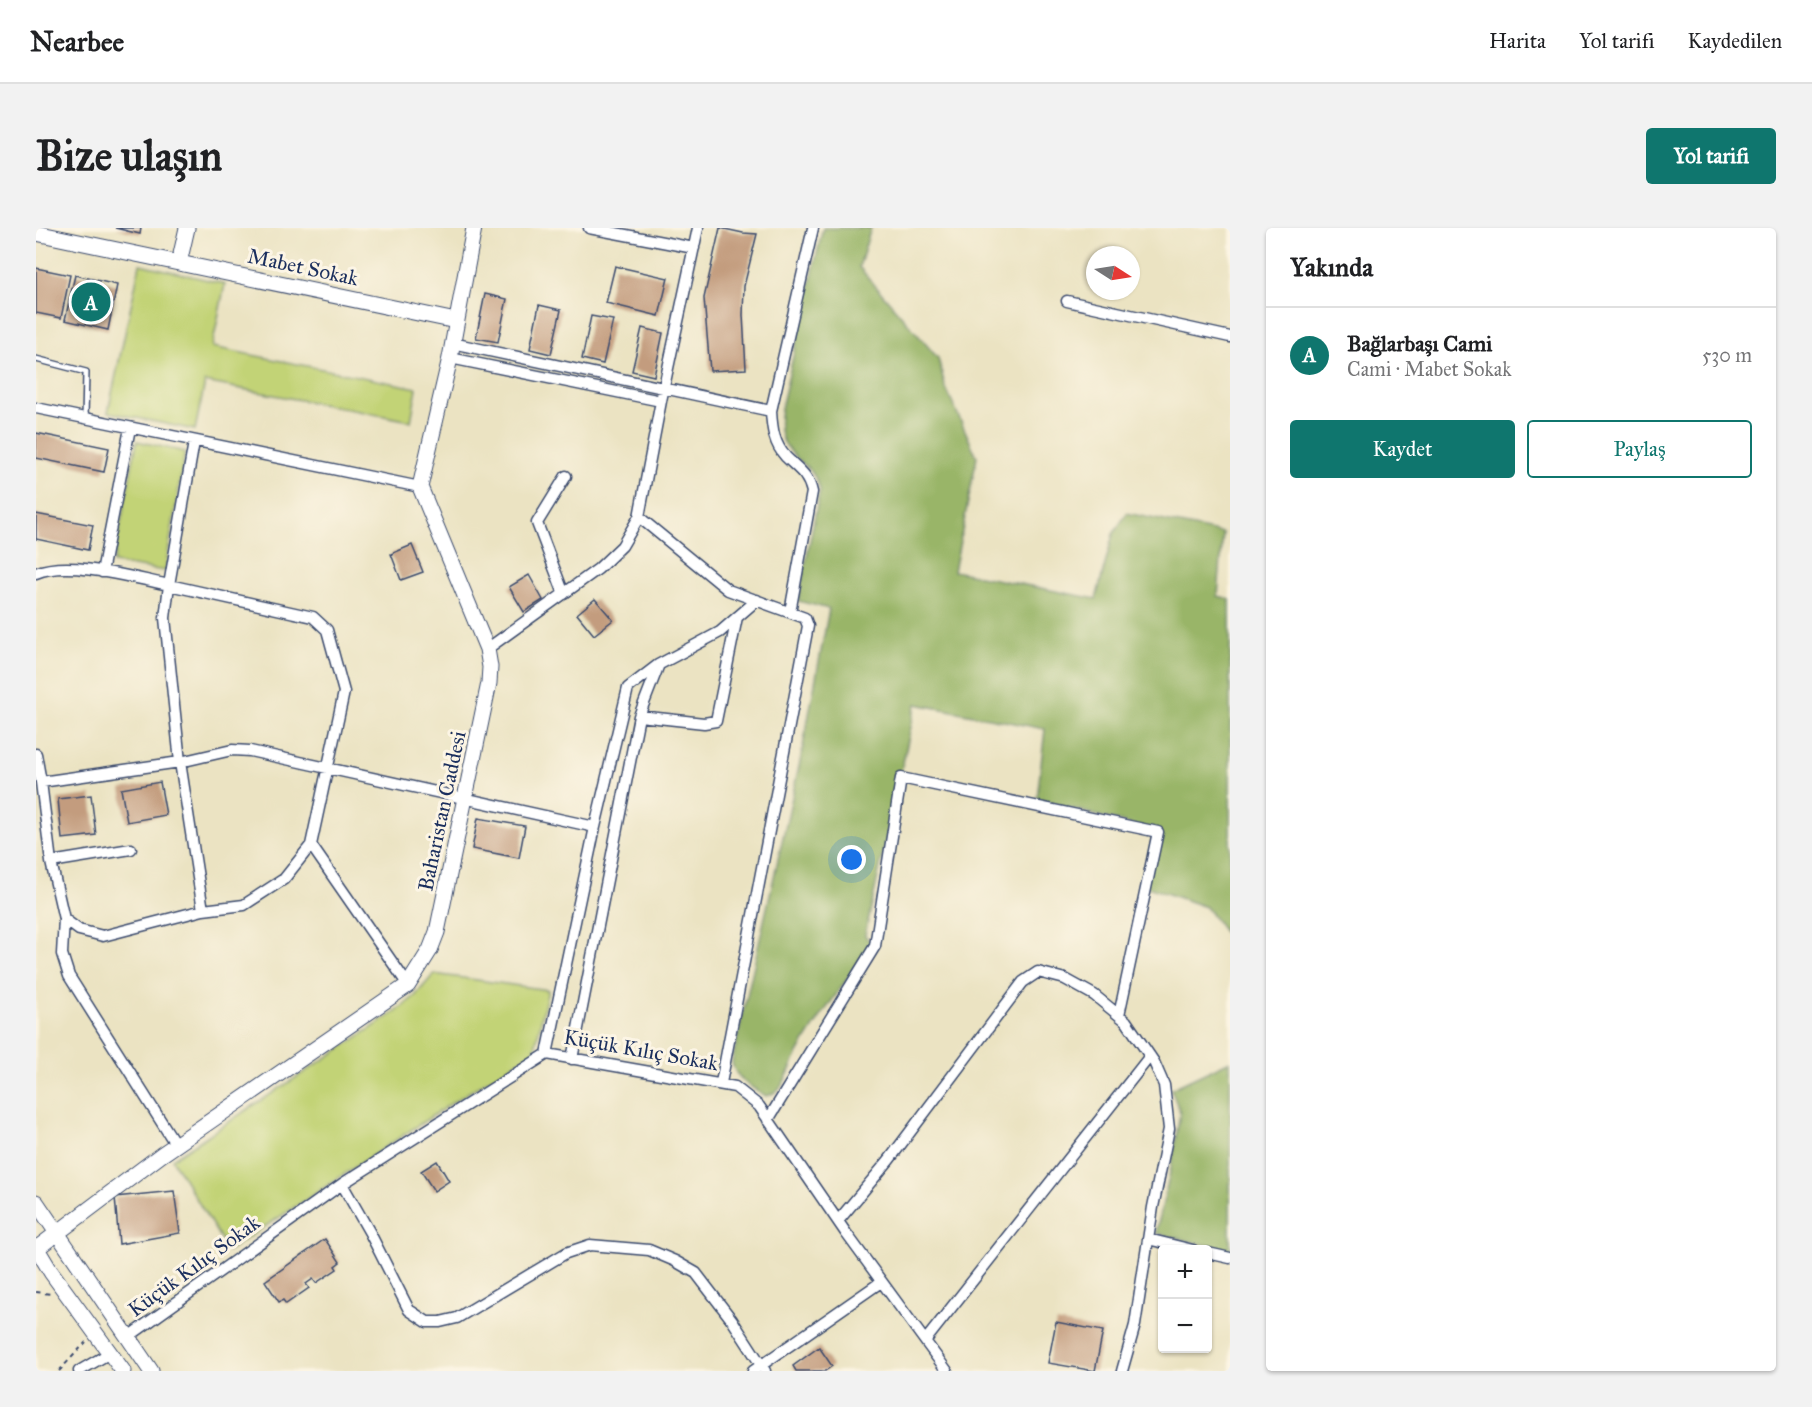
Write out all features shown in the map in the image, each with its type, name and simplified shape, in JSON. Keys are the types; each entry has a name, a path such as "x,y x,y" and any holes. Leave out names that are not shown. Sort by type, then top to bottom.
{"street":[{"path":"180,263 187,228"},
{"path":"36,408 420,487 451,350 474,228"},
{"path":"589,228 694,248"},
{"path":"487,648 598,569 622,546 639,517 698,228"},
{"path":"790,612 812,492 805,474 784,455 775,440 772,432 771,411 813,228"},
{"name":"Mabet Sokak","path":"36,233 456,321"},
{"path":"1067,301 1230,337"},
{"path":"451,350 771,411"},
{"path":"451,350 661,401"},
{"path":"102,572 130,428"},
{"path":"194,442 165,618 180,762 203,910"},
{"path":"564,594 537,523 566,476"},
{"name":"Baharistan Caddesi","path":"36,1248 176,1145 408,985 430,950 443,909 464,797 487,697 490,667 487,648 420,487"},
{"path":"639,517 728,591 805,618 808,626 721,1083"},
{"path":"36,573 43,570 83,568 313,617 327,630 344,692 311,845 284,879 244,905 203,910 104,936 79,930 64,919"},
{"path":"547,1054 595,827 628,688 658,665 720,632 757,600"},
{"path":"639,716 704,723 716,722 737,617"},
{"path":"572,1059 639,716 658,665"},
{"path":"41,782 180,762 232,750 250,751 595,827"},
{"path":"36,754 51,862 64,919 62,954 69,976 176,1145"},
{"path":"768,1120 875,946 902,778 1158,832 1119,1015"},
{"path":"311,845 408,985"},
{"path":"51,862 130,849"},
{"path":"838,1221 889,1160 1023,982 1038,972 1065,979 1094,995 1126,1021 1150,1056 1164,1085 1169,1129 1148,1239 1135,1325 1122,1371"},
{"name":"Küçük Kılıç Sokak","path":"129,1337 342,1184 547,1054 721,1083 735,1087 759,1106 881,1282 947,1371"},
{"path":"925,1341 1150,1056"},
{"path":"342,1184 409,1310 427,1322 457,1318 566,1252 590,1245 649,1250 696,1273 732,1320 760,1369 881,1282"},
{"path":"36,1202 151,1371"},
{"path":"1148,1239 1173,1245"},
{"path":"36,1248 123,1371"},
{"path":"1212,1254 1230,1258"},
{"path":"79,1371 110,1353"}],"lane":[{"path":"36,359 86,372 85,419"}],"path":[{"path":"36,1292 53,1294"},
{"path":"59,1371 88,1340"}],"green space":[{"path":"823,228 871,228 859,267 938,358 945,386 977,457 954,571 1096,599 1113,534 1127,513 1223,533 1218,596 1230,599 1230,940 1206,907 1142,885 1154,831 1037,799 1045,729 916,704 865,935 871,943 800,1049 782,1084 776,1092 766,1096 740,1078 732,1062 800,762 829,609 798,601 820,490 813,474 788,449 780,429 780,415"},
{"path":"140,264 225,284 212,347 417,388 411,421 205,382 195,430 108,412"},
{"path":"137,441 185,452 165,571 113,563"},
{"path":"434,974 548,990 534,1052 461,1097 228,1251 172,1159 396,1012 415,996"},
{"path":"1230,1061 1230,1251 1156,1233 1171,1168 1180,1112 1171,1089"}],"building":[{"path":"115,228 141,228 140,234"},
{"path":"720,228 757,234 744,286 746,369 710,371 704,298"},
{"path":"615,266 668,278 659,316 606,303"},
{"path":"36,268 70,275 61,318 36,313"},
{"path":"75,275 117,285 108,330 65,320"},
{"path":"485,294 507,299 498,342 476,338"},
{"path":"539,305 561,310 551,354 530,349"},
{"path":"591,316 613,320 603,364 582,359"},
{"path":"642,328 663,333 654,376 632,371"},
{"path":"36,433 109,448 104,472 36,458"},
{"path":"36,514 93,525 88,550 36,539"},
{"path":"412,545 423,572 401,580 391,554"},
{"path":"529,575 543,600 524,612 509,587"},
{"path":"595,599 613,620 594,635 577,614"},
{"path":"160,782 166,815 127,822 121,789"},
{"path":"91,795 96,835 62,839 58,799"},
{"path":"478,818 525,826 519,858 472,849"},
{"path":"437,1161 449,1181 434,1191 421,1171"},
{"path":"174,1191 180,1233 119,1244 115,1197"},
{"path":"325,1239 340,1262 335,1266 337,1269 316,1283 313,1279 306,1284 309,1288 286,1304 283,1300 279,1302 265,1281"},
{"path":"1056,1322 1103,1331 1095,1371 1048,1363"},
{"path":"819,1347 832,1366 825,1371 796,1371 793,1366"}],"place":[{"name":"Bağlarbaşı Cami","path":"91,302"}]}
